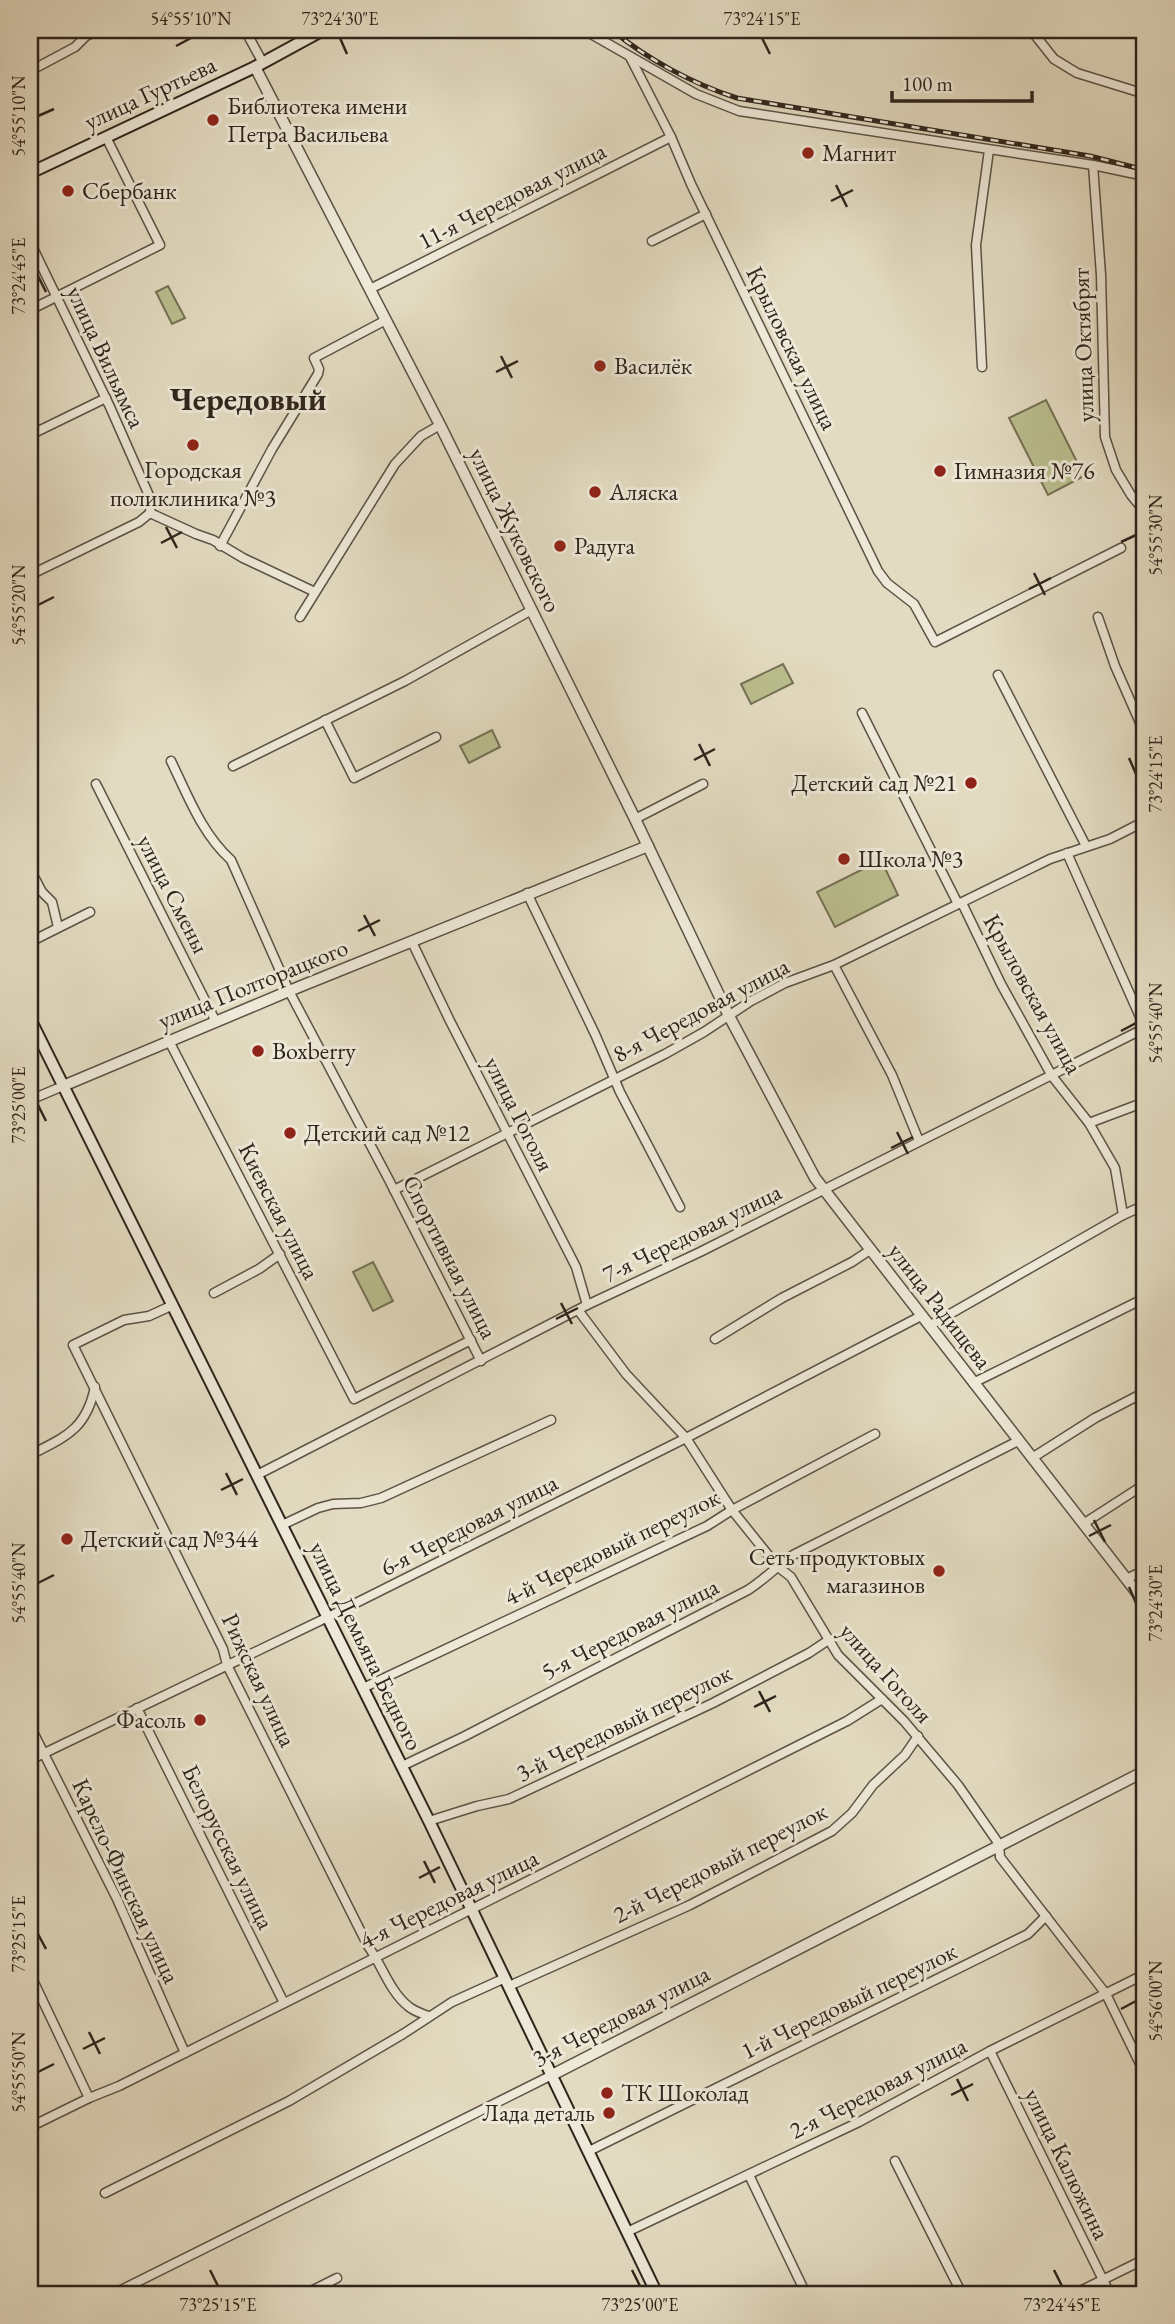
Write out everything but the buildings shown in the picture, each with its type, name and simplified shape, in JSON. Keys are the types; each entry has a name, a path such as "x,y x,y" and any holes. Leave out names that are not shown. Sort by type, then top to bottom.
{"main road":[{"name":"улица Гуртьева","path":"30,173 259,65 323,30"},
{"name":"улица Демьяна Бедного","path":"30,1020 402,1766 657,2294"}],"street":[{"path":"30,71 75,47 86,36 101,30"},
{"name":"улица Жуковского","path":"245,30 259,65 635,819 729,1016"},
{"path":"584,30 696,94 739,111 1093,165 1145,176"},
{"path":"1031,30 1054,59 1077,73 1145,94"},
{"name":"Крыловская улица","path":"630,57 671,137 878,571 887,583 914,604 935,642 1121,548"},
{"path":"30,310 160,245 106,137"},
{"name":"11-я Чередовая улица","path":"370,289 671,137"},
{"path":"982,367 976,245 989,150"},
{"name":"улица Октябрят","path":"1093,165 1101,275 1105,438 1116,470 1145,512"},
{"path":"652,241 706,214"},
{"name":"улица Вильямса","path":"30,242 106,398 151,500 150,513"},
{"path":"220,545 272,449 318,374 319,369 314,358 386,320"},
{"path":"30,435 106,398"},
{"path":"300,617 395,464 421,436 440,425"},
{"path":"30,575 139,522 150,513 213,540 315,592"},
{"path":"233,766 405,681 530,611"},
{"path":"1098,617 1111,657 1145,734"},
{"path":"998,675 1086,846"},
{"name":"Крыловская улица","path":"862,713 1001,984 1052,1076 1088,1124 1115,1168 1123,1215"},
{"path":"325,720 354,778 436,737"},
{"name":"Спортивная улица","path":"171,761 200,820 219,849 231,860 289,991 481,1361"},
{"name":"улица Смены","path":"96,784 216,1022"},
{"path":"635,819 703,784"},
{"name":"8-я Чередовая улица","path":"394,1190 685,1043 785,983 834,965 1067,853 1110,839 1145,821"},
{"name":"улица Полторацкого","path":"30,1100 289,991 648,846"},
{"path":"1067,853 1145,1028"},
{"path":"30,869 42,892 52,902 58,927"},
{"path":"527,894 680,1207"},
{"path":"30,942 90,912"},
{"name":"улица Гоголя","path":"412,942 576,1268 587,1305"},
{"path":"834,965 892,1075 919,1141"},
{"name":"улица Радищева","path":"729,1016 790,1135 823,1190 1145,1603"},
{"name":"7-я Чередовая улица","path":"257,1475 587,1305 1145,1028"},
{"name":"Киевская улица","path":"169,1041 354,1399 471,1340"},
{"path":"1088,1124 1145,1102"},
{"path":"929,1326 1145,1205"},
{"path":"715,1339 782,1298 870,1250"},
{"path":"214,1293 259,1269 279,1254"},
{"path":"973,1383 1145,1298"},
{"name":"Рижская улица","path":"173,1305 149,1316 124,1320 73,1345 223,1649 227,1665 368,1946 396,1994 408,2007 428,2016"},
{"name":"улица Гоголя","path":"578,1310 626,1374 686,1438 732,1510 777,1566 791,1577 827,1641 848,1667 918,1736 981,1814 999,1844 1000,1857 1106,1994 1145,2074"},
{"name":"6-я Чередовая улица","path":"30,1760 328,1616 922,1317"},
{"path":"30,1455 68,1436 76,1428 95,1387"},
{"path":"1031,1458 1095,1418 1145,1392"},
{"path":"282,1525 332,1504 360,1503 381,1498 551,1420"},
{"name":"4-й Чередовый переулок","path":"363,1688 707,1526 875,1434"},
{"name":"5-я Чередовая улица","path":"402,1766 748,1590 763,1581 777,1566 793,1555 1018,1441"},
{"path":"1083,1524 1145,1484"},
{"path":"1126,1579 1145,1570"},
{"name":"3-й Чередовый переулок","path":"429,1821 509,1799 713,1703 827,1641"},
{"name":"4-я Чередовая улица","path":"30,2127 119,2086 847,1721 882,1699"},
{"name":"Белорусская улица","path":"137,1708 284,2003"},
{"name":"Карело-Финская улица","path":"30,1726 117,1899 185,2053"},
{"name":"2-й Чередовый переулок","path":"104,2193 289,2101 452,2002 507,1982 690,1905 832,1831 852,1813 873,1785 905,1755 918,1736"},
{"name":"3-я Чередовая улица","path":"113,2294 552,2075 1145,1771"},
{"name":"1-й Чередовый переулок","path":"589,2151 1028,1934 1046,1916"},
{"path":"30,1974 89,2098"},
{"name":"2-я Чередовая улица","path":"627,2232 859,2122 990,2051 1145,1974"},
{"name":"улица Калюжина","path":"990,2051 1110,2294"},
{"path":"895,2161 962,2294"},
{"path":"749,2175 806,2294"},
{"path":"1074,2294 1145,2259"},
{"path":"311,2293 337,2278"},
{"path":"127,2294 138,2282"}],"green space":[{"path":"168,286 185,318 172,324 156,292"},
{"path":"1046,400 1084,476 1048,495 1009,418"},
{"path":"783,664 793,683 751,704 741,684"},
{"path":"492,730 500,747 469,763 460,746"},
{"path":"881,860 898,895 835,927 817,892"},
{"path":"373,1262 393,1301 373,1311 353,1272"}],"railway":[{"path":"612,30 671,70 737,98 1090,156 1145,170"}],"place":[{"name":"Библиотека имени Петра Васильева","path":"213,120"},
{"name":"Магнит","path":"808,153"},
{"name":"Сбербанк","path":"68,191"},
{"name":"Василёк","path":"600,366"},
{"name":"Городская поликлиника №3","path":"193,445"},
{"name":"Гимназия №76","path":"940,471"},
{"name":"Аляска","path":"595,492"},
{"name":"Радуга","path":"560,546"},
{"name":"Детский сад №21","path":"971,783"},
{"name":"Школа №3","path":"844,859"},
{"name":"Boxberry","path":"258,1051"},
{"name":"Детский сад №12","path":"290,1133"},
{"name":"Детский сад №344","path":"67,1539"},
{"name":"Сеть продуктовых магазинов","path":"939,1571"},
{"name":"Фасоль","path":"200,1720"},
{"name":"ТК Шоколад","path":"607,2093"},
{"name":"Лада деталь","path":"609,2113"}],"district":[{"name":"Чередовый","path":"248,399"}]}
